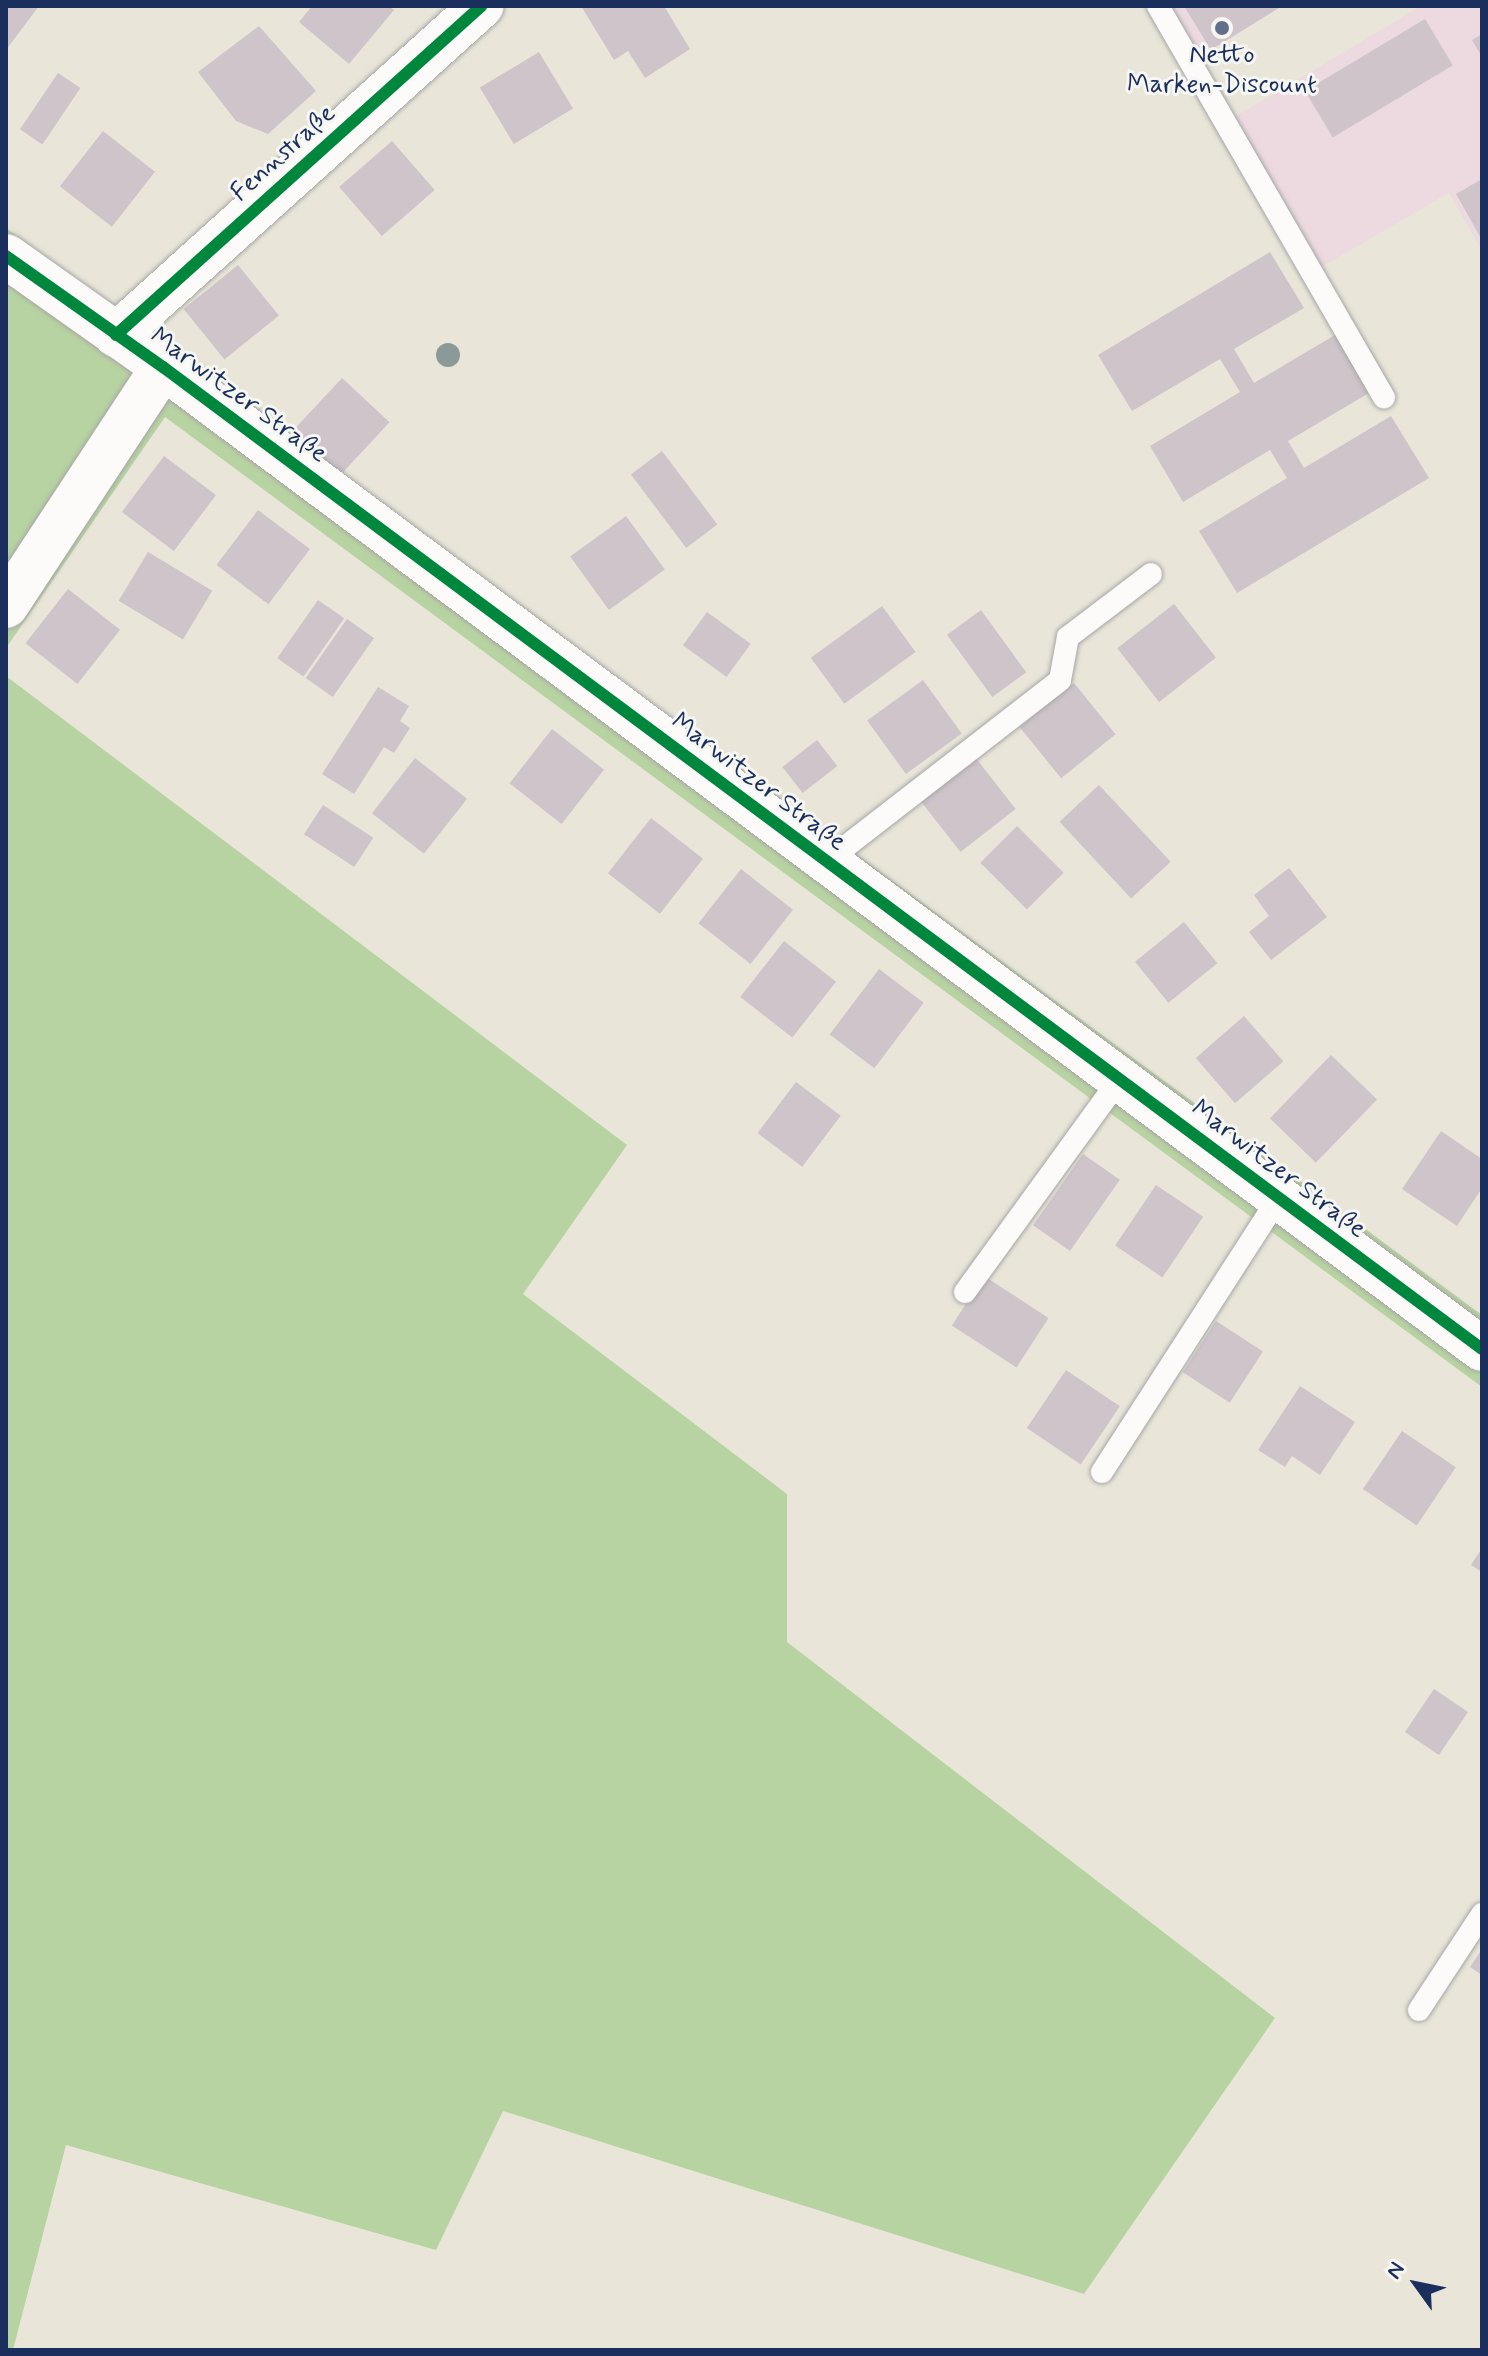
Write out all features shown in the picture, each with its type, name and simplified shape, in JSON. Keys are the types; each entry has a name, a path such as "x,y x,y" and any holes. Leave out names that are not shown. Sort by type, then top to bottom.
{"street":[{"name":"Fennstraße","path":"116,335 482,6"},
{"name":"Marwitzer Straße","path":"6,256 163,367 1482,1349"},
{"path":"6,606 163,367"}],"lane":[{"path":"1158,6 1384,398"},
{"path":"827,861 1060,680 1068,637 1151,574"},
{"path":"965,1292 1120,1079"},
{"path":"1102,1472 1279,1197"},
{"path":"1419,2010 1482,1914"}],"shaded area":[{"name":"Netto Marken-Discount","path":"1166,6 1282,6 1196,59"},
{"path":"1421,6 1482,6 1482,251 1449,193 1320,268 1233,118"}],"green space":[{"path":"6,228 1482,1315 1482,1387 165,417 6,648"},
{"path":"6,676 627,1145 523,1294 787,1494 787,1642 1275,2018 1084,2294 503,2111 436,2250 66,2145 13,2350 6,2350"}],"building":[{"path":"6,6 39,6 6,50"},
{"path":"312,6 389,6 394,10 349,64 299,22"},
{"path":"581,6 664,6 690,49 645,78 628,51 614,60"},
{"name":"Netto Marken-Discount","path":"1184,6 1282,6 1211,50"},
{"path":"1425,19 1453,65 1333,137 1305,91"},
{"path":"259,26 316,91 268,134 236,121 198,72"},
{"path":"1482,34 1482,57 1472,40"},
{"path":"539,52 573,109 514,144 480,88"},
{"path":"58,73 80,88 42,144 20,129"},
{"path":"103,131 155,172 112,227 60,186"},
{"path":"392,141 435,190 382,236 339,187"},
{"path":"1482,179 1482,240 1456,194"},
{"path":"1270,252 1304,308 1234,349 1254,383 1335,335 1369,393 1288,441 1304,468 1391,416 1429,478 1237,593 1199,531 1287,478 1270,450 1183,502 1150,446 1240,392 1220,359 1132,411 1098,355"},
{"path":"238,265 279,316 225,360 184,309"},
{"path":"342,378 390,422 341,474 294,430"},
{"path":"662,451 717,524 686,548 631,474"},
{"path":"164,456 216,495 174,551 122,512"},
{"path":"258,510 310,549 268,604 216,565"},
{"path":"626,516 665,569 609,610 570,557"},
{"path":"148,552 212,591 183,639 119,601"},
{"path":"68,589 120,630 78,684 26,643"},
{"path":"318,600 344,618 303,677 277,658"},
{"path":"1174,604 1216,658 1159,702 1117,648"},
{"path":"882,606 916,652 844,704 811,658"},
{"path":"981,610 1026,672 992,697 947,635"},
{"path":"707,612 751,644 727,677 683,645"},
{"path":"347,619 374,638 333,697 306,678"},
{"path":"923,680 962,733 906,774 867,721"},
{"path":"1074,683 1116,734 1061,778 1020,727"},
{"path":"378,687 409,706 400,721 410,728 394,753 384,747 354,794 322,774"},
{"path":"552,729 604,770 562,824 510,783"},
{"path":"817,740 837,766 803,793 782,767"},
{"path":"975,757 1016,809 960,852 920,800"},
{"path":"415,758 467,799 424,854 372,813"},
{"path":"1099,785 1171,862 1131,899 1060,822"},
{"path":"323,805 373,838 354,867 304,834"},
{"path":"651,818 703,859 660,914 608,873"},
{"path":"1017,826 1064,873 1027,909 980,863"},
{"path":"1289,868 1327,917 1271,960 1249,932 1269,916 1254,895"},
{"path":"741,869 793,910 751,964 699,923"},
{"path":"1184,922 1217,963 1168,1003 1135,962"},
{"path":"784,941 836,982 792,1038 740,997"},
{"path":"879,969 924,1003 874,1068 830,1034"},
{"path":"1244,1016 1283,1061 1235,1103 1196,1058"},
{"path":"1331,1055 1377,1099 1316,1163 1270,1118"},
{"path":"796,1082 841,1116 802,1167 757,1133"},
{"path":"1441,1131 1482,1159 1482,1188 1457,1226 1402,1189"},
{"path":"1083,1154 1120,1180 1070,1251 1033,1225"},
{"path":"1156,1185 1203,1217 1162,1277 1115,1246"},
{"path":"984,1276 1049,1318 1016,1367 952,1325"},
{"path":"1216,1321 1263,1351 1230,1403 1183,1372"},
{"path":"1066,1370 1120,1406 1081,1464 1027,1428"},
{"path":"1300,1386 1355,1422 1320,1475 1292,1456 1285,1467 1258,1450"},
{"path":"1402,1431 1456,1467 1417,1525 1363,1489"},
{"path":"1482,1548 1482,1572 1471,1565"},
{"path":"1434,1689 1468,1712 1439,1755 1405,1732"},
{"path":"1482,1949 1482,1975 1470,1967"}],"cycle path":[{"path":"116,335 482,6"},
{"path":"6,256 163,367 1482,1349"}],"place":[{"name":"Netto Marken-Discount","path":"1222,28"}]}
